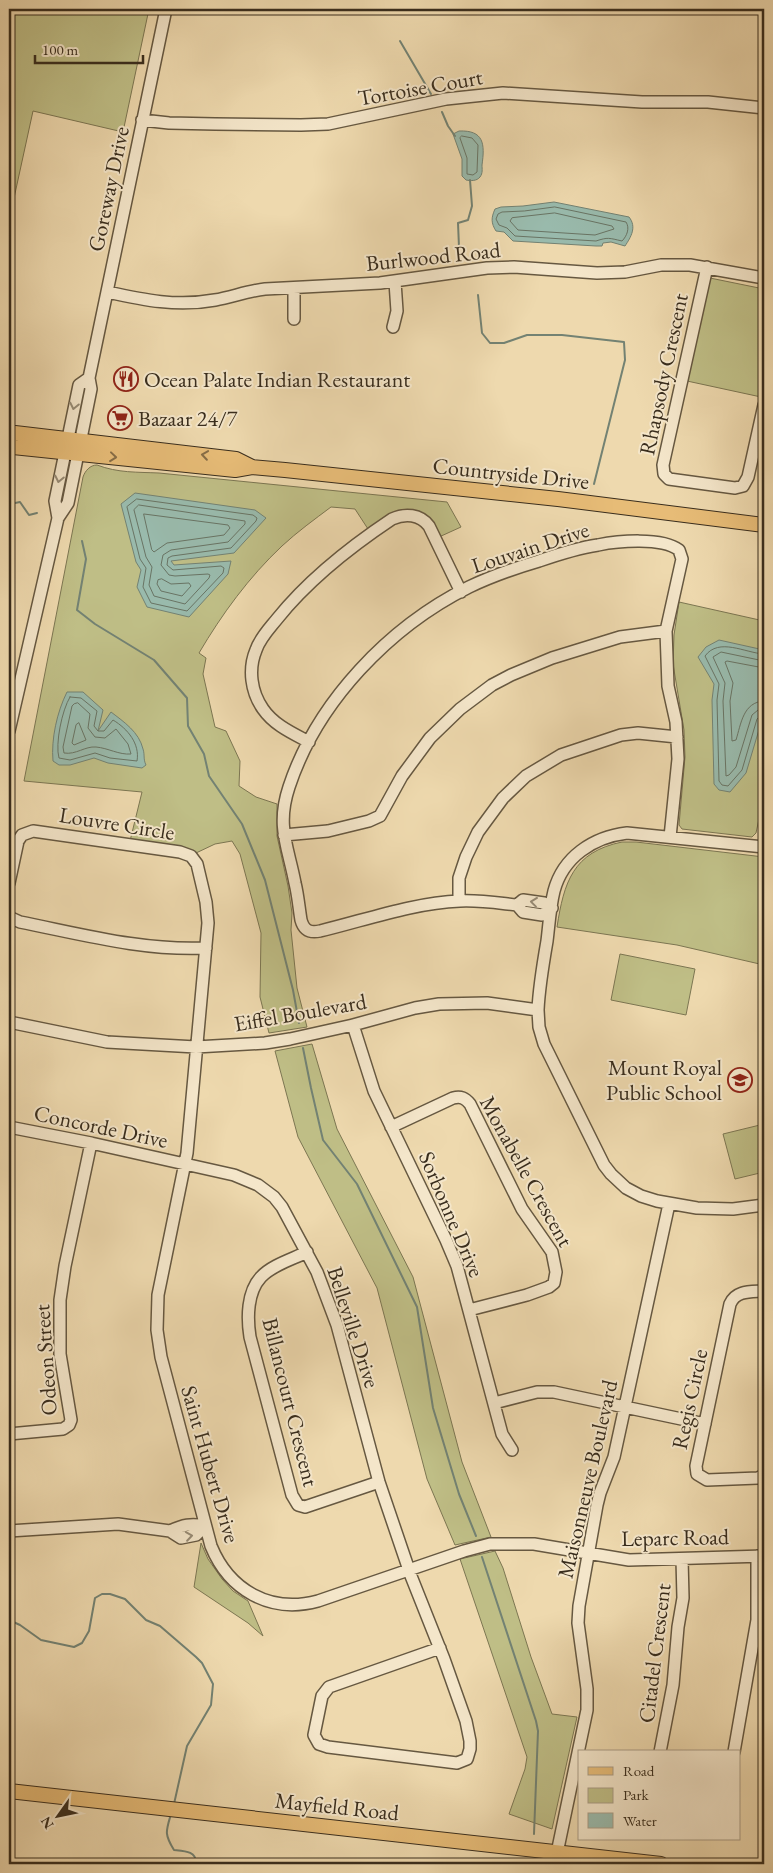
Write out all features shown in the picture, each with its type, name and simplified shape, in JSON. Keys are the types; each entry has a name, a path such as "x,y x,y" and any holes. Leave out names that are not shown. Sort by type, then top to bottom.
{"main road":[{"name":"Countryside Drive","path":"9,435 15,433 73,446"},
{"name":"Countryside Drive","path":"9,443 13,447 73,446 236,459 252,467 558,499 764,525"},
{"name":"Mayfield Road","path":"9,1790 661,1864"}],"street":[{"name":"Goreway Drive","path":"9,731 58,518 55,501 92,389 89,378 166,9"},
{"name":"Tortoise Court","path":"142,120 168,123 328,124 446,99 503,93 642,102 708,102 764,108"},
{"name":"Burlwood Road","path":"107,292 147,301 180,304 215,300 250,291 395,282 488,268 537,268 597,273 625,272 671,265 707,267 764,278"},
{"name":"Rhapsody Crescent","path":"707,267 663,465 664,474 669,479 735,488 743,486 748,477 764,404"},
{"path":"393,327 397,311 395,282"},
{"path":"294,288 294,319"},
{"path":"308,742 271,719 259,702 252,679 253,660 261,639 302,591 335,561 367,536 392,519 406,516 425,520 461,592"},
{"name":"Louvain Drive","path":"552,908 542,915 523,912 517,905 459,901 413,907 311,932 303,926 301,920 284,836 283,818 285,799 291,780 308,742 353,678 372,658 414,622 461,592 501,573 584,547 624,541 668,545 679,550 682,559 666,631 668,686 678,737 678,775 670,837"},
{"path":"284,836 334,830 369,821 380,816 402,776 430,738 466,704 511,675 552,658 620,637 666,631"},
{"path":"459,901 460,878 466,857 478,832 503,798 526,776 546,762 567,752 620,735 638,733 678,737"},
{"name":"Louvre Circle","path":"9,883 18,841 27,832 46,832 180,852 191,856 197,864 206,902 208,923 196,1047"},
{"path":"764,847 627,833 606,836 594,841 578,852 561,873 554,892 538,1010 539,1027 544,1044 604,1165 626,1188 641,1196 669,1204 722,1210 764,1205"},
{"path":"9,917 20,922 135,945 189,949 206,948"},
{"name":"Eiffel Boulevard","path":"9,1022 107,1042 196,1047 243,1045 290,1039 354,1025 415,1008 439,1004 487,1003 538,1010"},
{"name":"Sorbonne Drive","path":"354,1025 370,1081 452,1253 502,1434 512,1450"},
{"name":"Saint Hubert Drive","path":"196,1047 185,1165 158,1296 156,1330 161,1357 205,1526 214,1555 226,1574 247,1592 261,1599 292,1604 311,1602 470,1548 490,1544 523,1543 587,1554"},
{"name":"Monabelle Crescent","path":"391,1127 453,1098 466,1099 522,1209 552,1252 556,1265 556,1278 549,1287 527,1295 469,1310"},
{"name":"Concorde Drive","path":"9,1127 91,1143 185,1165"},
{"name":"Odeon Street","path":"9,1434 63,1429 69,1425 71,1420 60,1354 60,1300 91,1143"},
{"name":"Belleville Drive","path":"185,1165 247,1179 266,1190 282,1207 307,1252 337,1325 379,1482 409,1569 440,1648 469,1733 470,1749 467,1759 456,1763 328,1747 319,1744 314,1734 322,1696 329,1687 440,1648"},
{"name":"Maisonneuve Boulevard","path":"579,1750 587,1710 587,1689 578,1623 587,1554 600,1492 614,1457 669,1204"},
{"name":"Billancourt Crescent","path":"307,1252 270,1270 262,1276 253,1291 248,1316 250,1338 292,1495 298,1505 305,1507 379,1482"},
{"name":"Regis Circle","path":"764,1291 740,1293 732,1298 696,1466 698,1474 707,1480 758,1478 764,1475"},
{"path":"494,1403 544,1392 554,1392 705,1424"},
{"path":"9,1531 118,1524 170,1531 182,1525 205,1526"},
{"name":"Leparc Road","path":"587,1554 629,1560 760,1556"},
{"path":"734,1750 757,1620 760,1556"},
{"name":"Citadel Crescent","path":"660,1750 673,1685 678,1627 683,1598 682,1559"},
{"name":"Maisonneuve Boulevard","path":"557,1853 578,1753"}],"green space":[{"path":"9,9 149,9 123,132 33,111 9,221"},
{"path":"710,278 764,289 764,381 761,397 687,381"},
{"path":"97,465 128,472 159,473 447,502 461,527 439,537 430,519 422,514 368,529 355,509 331,507 288,541 258,570 217,624 199,653 206,658 203,674 215,727 226,731 240,761 239,786 256,797 277,804 277,836 292,913 291,930 297,988 307,1027 269,1033 260,997 261,933 240,854 232,841 215,844 196,853 173,845 130,841 142,792 24,781 83,477 88,469"},
{"path":"679,602 764,621 764,795 756,833 752,837 682,829 679,825 685,757 684,730 673,664 674,635"},
{"path":"622,842 764,857 764,965 677,945 557,927 563,896 574,871 592,853"},
{"path":"620,954 695,969 686,1015 611,1000"},
{"path":"312,1044 337,1129 413,1277 462,1462 491,1537 455,1545 427,1479 377,1288 298,1137 275,1051"},
{"path":"764,1124 764,1172 735,1179 723,1134"},
{"path":"201,1543 208,1559 222,1579 233,1591 248,1601 263,1636 248,1623 194,1587"},
{"path":"495,1551 503,1568 531,1657 552,1714 577,1717 552,1829 509,1814 525,1769 527,1757 460,1559"}],"water":[{"path":"459,131 474,133 483,145 482,172 476,180 466,180 462,176 462,159 453,134"},
{"path":"554,202 629,217 633,224 631,236 625,246 611,242 603,243 602,246 596,246 513,241 504,232 496,231 492,223 495,209"},
{"path":"135,493 255,510 266,518 234,553 171,561 174,565 231,561 228,574 189,617 147,607 137,587 141,570 136,562 121,504"},
{"path":"719,640 764,650 764,713 746,773 730,792 719,790 714,784 712,700 714,684 698,657 706,647"},
{"path":"67,692 83,692 103,710 98,731 111,712 135,732 144,751 146,765 142,768 108,763 94,758 70,765 59,765 53,761 56,726 60,708"}],"waterway":[{"path":"400,41 431,94"},
{"path":"442,112 455,136"},
{"path":"459,247 458,223 468,220 472,206 470,180"},
{"path":"478,295 482,333 490,343 504,343 527,335 562,335 624,342 625,360 594,484"},
{"path":"9,502 10,504 20,502 29,515 37,513"},
{"path":"82,541 86,559 77,610 95,624 154,660 187,698 188,726 204,754 209,776 242,824 265,880 293,990 299,1023"},
{"path":"303,1048 323,1140 357,1184 417,1307 433,1408 459,1494 476,1536"},
{"path":"482,1557 538,1731 534,1834"},
{"path":"9,1620 20,1625 41,1640 74,1647 82,1643 89,1631 95,1598 102,1594 110,1594 125,1599 146,1620 160,1626 202,1663 213,1684 211,1705 187,1746 174,1804"},
{"path":"171,1814 167,1832 171,1845 174,1850 186,1851 192,1854 196,1864"}],"place":[{"name":"Ocean Palate Indian Restaurant","path":"126,379"},
{"name":"Bazaar 24/7","path":"120,418"},
{"name":"Mount Royal Public School","path":"740,1080"}]}
